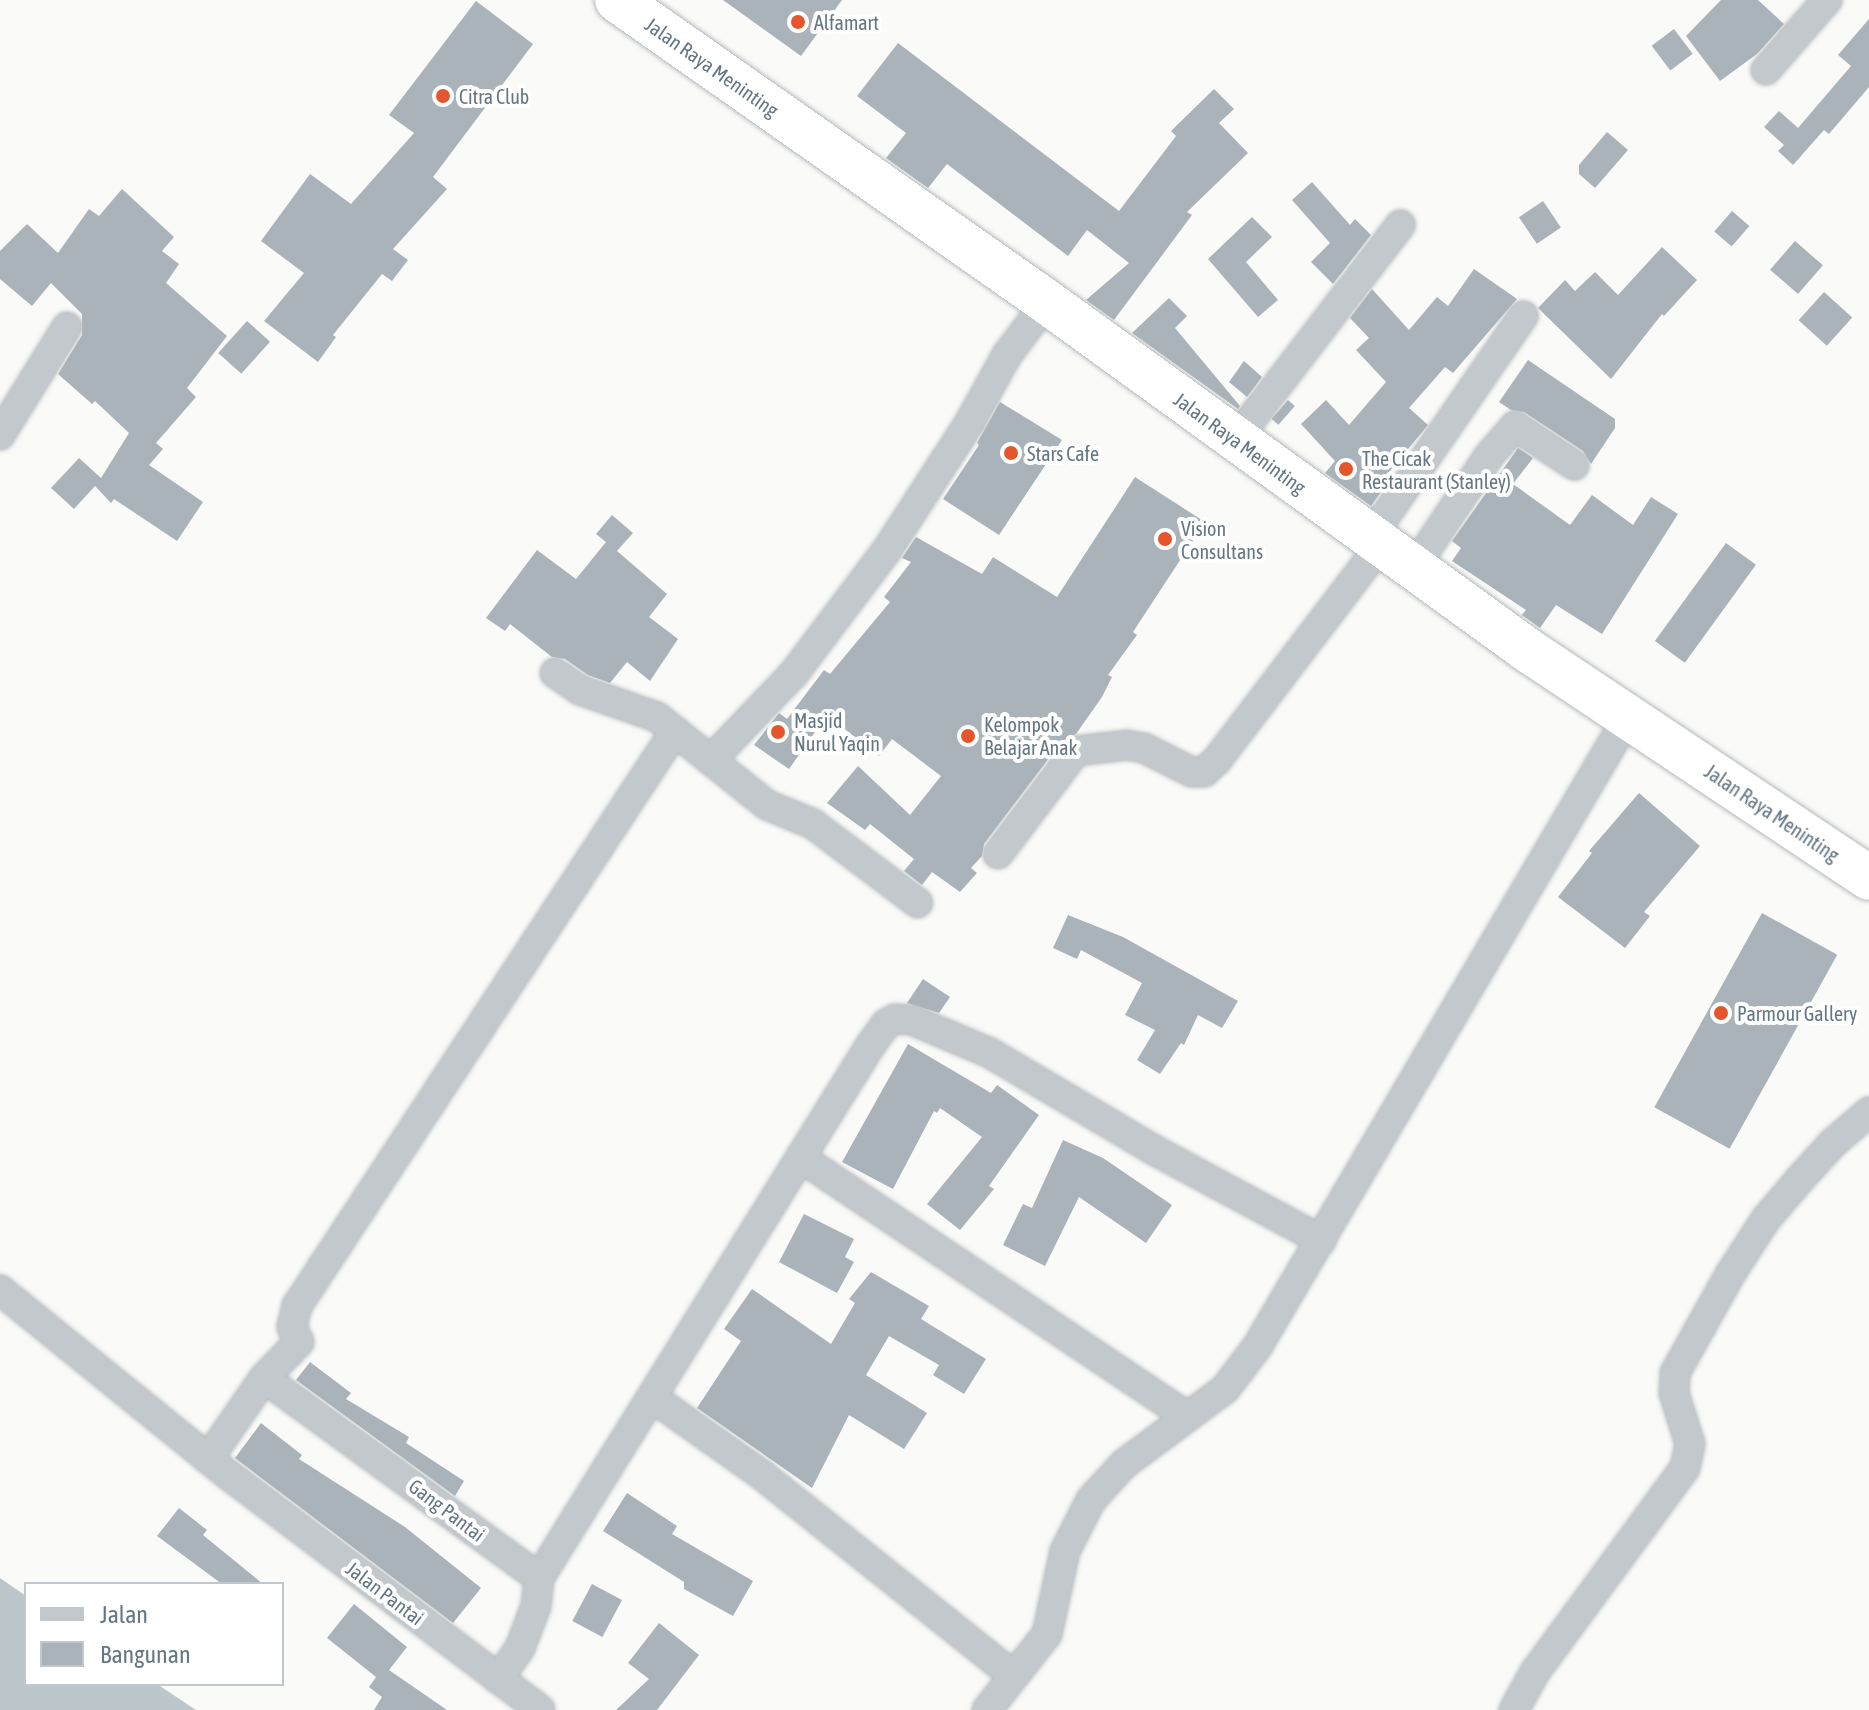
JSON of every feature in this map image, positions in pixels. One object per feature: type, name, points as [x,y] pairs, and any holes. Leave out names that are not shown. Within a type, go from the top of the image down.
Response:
[{"type":"highway","name":"Jalan Raya Meninting","points":[[617,0],[1047,302],[1388,551],[1628,717],[1864,863]]},
{"type":"street","points":[[1766,70],[1827,0]]},
{"type":"street","points":[[1236,439],[1400,225]]},
{"type":"street","points":[[711,760],[795,672],[869,575],[930,487],[1007,355],[1047,302]]},
{"type":"street","points":[[1388,551],[1523,316]]},
{"type":"street","points":[[0,435],[67,327]]},
{"type":"street","points":[[998,854],[1076,751],[1127,745],[1144,748],[1192,772],[1204,772],[1388,551],[1489,456],[1515,426],[1574,465]]},
{"type":"street","points":[[555,673],[580,690],[643,710],[675,731],[767,805],[813,824],[918,903]]},
{"type":"street","points":[[987,1710],[1047,1634],[1065,1551],[1091,1500],[1124,1464],[1225,1389],[1257,1347],[1628,717]]},
{"type":"street","points":[[219,1467],[264,1378],[299,1342],[292,1327],[297,1306],[675,731]]},
{"type":"street","points":[[498,1679],[520,1648],[536,1606],[539,1578],[886,1024],[895,1019],[912,1020],[990,1053],[1154,1150],[1321,1240]]},
{"type":"street","points":[[1514,1710],[1535,1672],[1685,1468],[1690,1444],[1674,1393],[1675,1373],[1731,1273],[1766,1219],[1833,1143],[1869,1112]]},
{"type":"street","points":[[801,1158],[1186,1416]]},
{"type":"street","name":"Jalan Pantai","points":[[0,1290],[219,1467],[540,1710]]},
{"type":"street","name":"Gang Pantai","points":[[264,1378],[539,1578]]},
{"type":"street","points":[[653,1398],[762,1475],[1014,1676]]},
{"type":"shaded area","points":[[0,1578],[24,1595],[24,1686],[160,1686],[196,1710],[0,1710]]},
{"type":"building","points":[[723,0],[842,0],[801,56]]},
{"type":"building","points":[[1721,0],[1758,0],[1784,24],[1757,54],[1720,81],[1686,36]]},
{"type":"building","points":[[476,1],[533,44],[433,177],[447,189],[393,249],[408,260],[392,281],[382,274],[333,335],[336,337],[318,362],[264,321],[304,273],[261,241],[310,174],[351,204],[414,133],[389,115]]},
{"type":"building","points":[[1869,19],[1869,87],[1829,134],[1824,130],[1793,165],[1778,151],[1784,145],[1764,127],[1779,111],[1798,128],[1851,66],[1838,55]]},
{"type":"building","points":[[1674,29],[1693,54],[1670,71],[1652,46]]},
{"type":"building","points":[[898,43],[1119,211],[1176,136],[1171,131],[1214,89],[1234,109],[1219,123],[1248,153],[1187,212],[1192,215],[1114,320],[1086,300],[1129,263],[1087,230],[1068,256],[947,164],[928,188],[886,158],[906,133],[857,96]]},
{"type":"building","points":[[1607,132],[1628,150],[1595,188],[1579,174],[1579,165]]},
{"type":"building","points":[[1312,182],[1350,225],[1355,219],[1371,235],[1333,284],[1311,262],[1330,243],[1292,200]]},
{"type":"building","points":[[122,189],[174,237],[162,251],[179,264],[166,283],[227,336],[187,388],[196,397],[156,443],[163,449],[149,465],[203,502],[177,541],[114,499],[111,503],[95,486],[74,509],[51,488],[79,458],[101,478],[129,433],[95,401],[92,404],[58,374],[82,335],[82,314],[51,283],[32,306],[0,279],[0,251],[27,224],[58,253],[89,209],[99,216]]},
{"type":"building","points":[[1543,201],[1561,228],[1537,244],[1519,217]]},
{"type":"building","points":[[1732,211],[1749,226],[1732,246],[1714,231]]},
{"type":"building","points":[[1252,217],[1272,237],[1246,262],[1278,300],[1258,317],[1208,259]]},
{"type":"building","points":[[1795,241],[1823,265],[1798,294],[1770,270]]},
{"type":"building","points":[[1662,247],[1697,280],[1664,316],[1662,314],[1611,379],[1538,308],[1565,280],[1575,291],[1595,272],[1618,295]]},
{"type":"building","points":[[1474,269],[1517,299],[1453,373],[1445,367],[1409,408],[1428,425],[1389,472],[1393,475],[1371,506],[1325,473],[1335,461],[1301,424],[1326,400],[1349,425],[1386,382],[1356,350],[1369,338],[1350,318],[1372,289],[1409,330],[1437,297],[1448,306]]},
{"type":"building","points":[[1824,292],[1852,317],[1827,346],[1799,320]]},
{"type":"building","points":[[1169,298],[1187,316],[1175,328],[1240,406],[1238,409],[1132,333]]},
{"type":"building","points":[[247,321],[270,342],[241,374],[218,353]]},
{"type":"building","points":[[1528,360],[1615,419],[1615,428],[1591,464],[1583,451],[1524,412],[1511,410],[1499,402]]},
{"type":"building","points":[[1244,361],[1262,377],[1247,397],[1229,382]]},
{"type":"building","points":[[1288,400],[1295,406],[1278,425],[1272,419]]},
{"type":"building","points":[[1000,402],[1062,440],[999,535],[943,499],[979,445],[977,443]]},
{"type":"building","points":[[1518,448],[1533,458],[1513,484],[1570,525],[1592,495],[1633,525],[1651,497],[1678,514],[1602,634],[1556,605],[1540,628],[1522,615],[1526,610],[1452,561],[1461,548],[1452,541]]},
{"type":"building","points":[[1135,477],[1205,522],[1133,632],[1137,635],[1108,675],[1112,677],[1102,697],[1076,734],[1062,741],[984,844],[982,856],[971,868],[977,873],[960,892],[932,872],[922,885],[904,871],[914,859],[870,824],[865,830],[827,803],[858,766],[910,815],[941,776],[892,739],[879,756],[827,715],[789,769],[754,745],[779,713],[787,719],[824,670],[830,674],[890,602],[884,597],[911,562],[902,558],[916,537],[982,574],[993,557],[1057,597]]},
{"type":"building","points":[[612,515],[633,533],[617,551],[667,594],[649,617],[678,639],[650,681],[627,662],[610,683],[588,675],[565,659],[552,657],[510,624],[505,631],[486,618],[537,550],[576,579],[606,542],[596,534]]},
{"type":"building","points":[[1726,543],[1756,565],[1685,663],[1655,641]]},
{"type":"building","points":[[1639,793],[1700,846],[1644,912],[1650,916],[1625,948],[1558,897],[1592,853],[1589,851]]},
{"type":"building","points":[[1762,913],[1837,955],[1730,1149],[1654,1107]]},
{"type":"building","points":[[1068,915],[1123,937],[1238,1001],[1222,1028],[1198,1015],[1184,1045],[1181,1043],[1160,1074],[1137,1060],[1155,1030],[1125,1015],[1142,983],[1081,950],[1077,959],[1053,948]]},
{"type":"building","points":[[923,979],[950,997],[939,1013],[907,1003]]},
{"type":"building","points":[[908,1044],[991,1093],[997,1085],[1039,1115],[989,1186],[994,1189],[960,1230],[927,1204],[982,1137],[940,1108],[937,1113],[934,1111],[893,1189],[842,1162]]},
{"type":"building","points":[[1063,1140],[1103,1158],[1172,1205],[1146,1243],[1079,1197],[1045,1266],[1003,1245],[1023,1204],[1032,1208]]},
{"type":"building","points":[[804,1214],[854,1239],[845,1257],[854,1262],[837,1293],[779,1262]]},
{"type":"building","points":[[871,1272],[929,1306],[921,1319],[986,1359],[964,1394],[933,1375],[939,1365],[889,1336],[866,1375],[927,1413],[904,1449],[849,1415],[812,1488],[697,1408],[741,1341],[724,1329],[752,1289],[831,1344],[855,1303],[849,1299]]},
{"type":"building","points":[[310,1362],[351,1393],[346,1399],[409,1437],[406,1443],[464,1481],[455,1496],[296,1380]]},
{"type":"building","points":[[261,1423],[302,1455],[299,1459],[405,1527],[481,1588],[453,1623],[235,1458]]},
{"type":"building","points":[[627,1493],[677,1526],[672,1534],[753,1581],[733,1616],[684,1589],[684,1582],[603,1531]]},
{"type":"building","points":[[179,1508],[207,1530],[203,1535],[261,1582],[219,1582],[157,1536]]},
{"type":"building","points":[[592,1584],[622,1600],[602,1637],[572,1621]]},
{"type":"building","points":[[354,1604],[407,1647],[389,1670],[447,1710],[374,1710],[382,1697],[369,1687],[376,1677],[327,1638]]},
{"type":"building","points":[[659,1623],[699,1655],[657,1710],[616,1710],[649,1679],[628,1663]]},
{"type":"place","name":"Alfamart","points":[[798,22]]},
{"type":"place","name":"Citra Club","points":[[443,96]]},
{"type":"place","name":"Stars Cafe","points":[[1011,453]]},
{"type":"place","name":"The Cicak Restaurant (Stanley)","points":[[1346,469]]},
{"type":"place","name":"Vision Consultans","points":[[1165,539]]},
{"type":"place","name":"Masjid Nurul Yaqin","points":[[778,732]]},
{"type":"place","name":"Kelompok Belajar Anak","points":[[968,736]]},
{"type":"place","name":"Parmour Gallery","points":[[1721,1013]]}]
